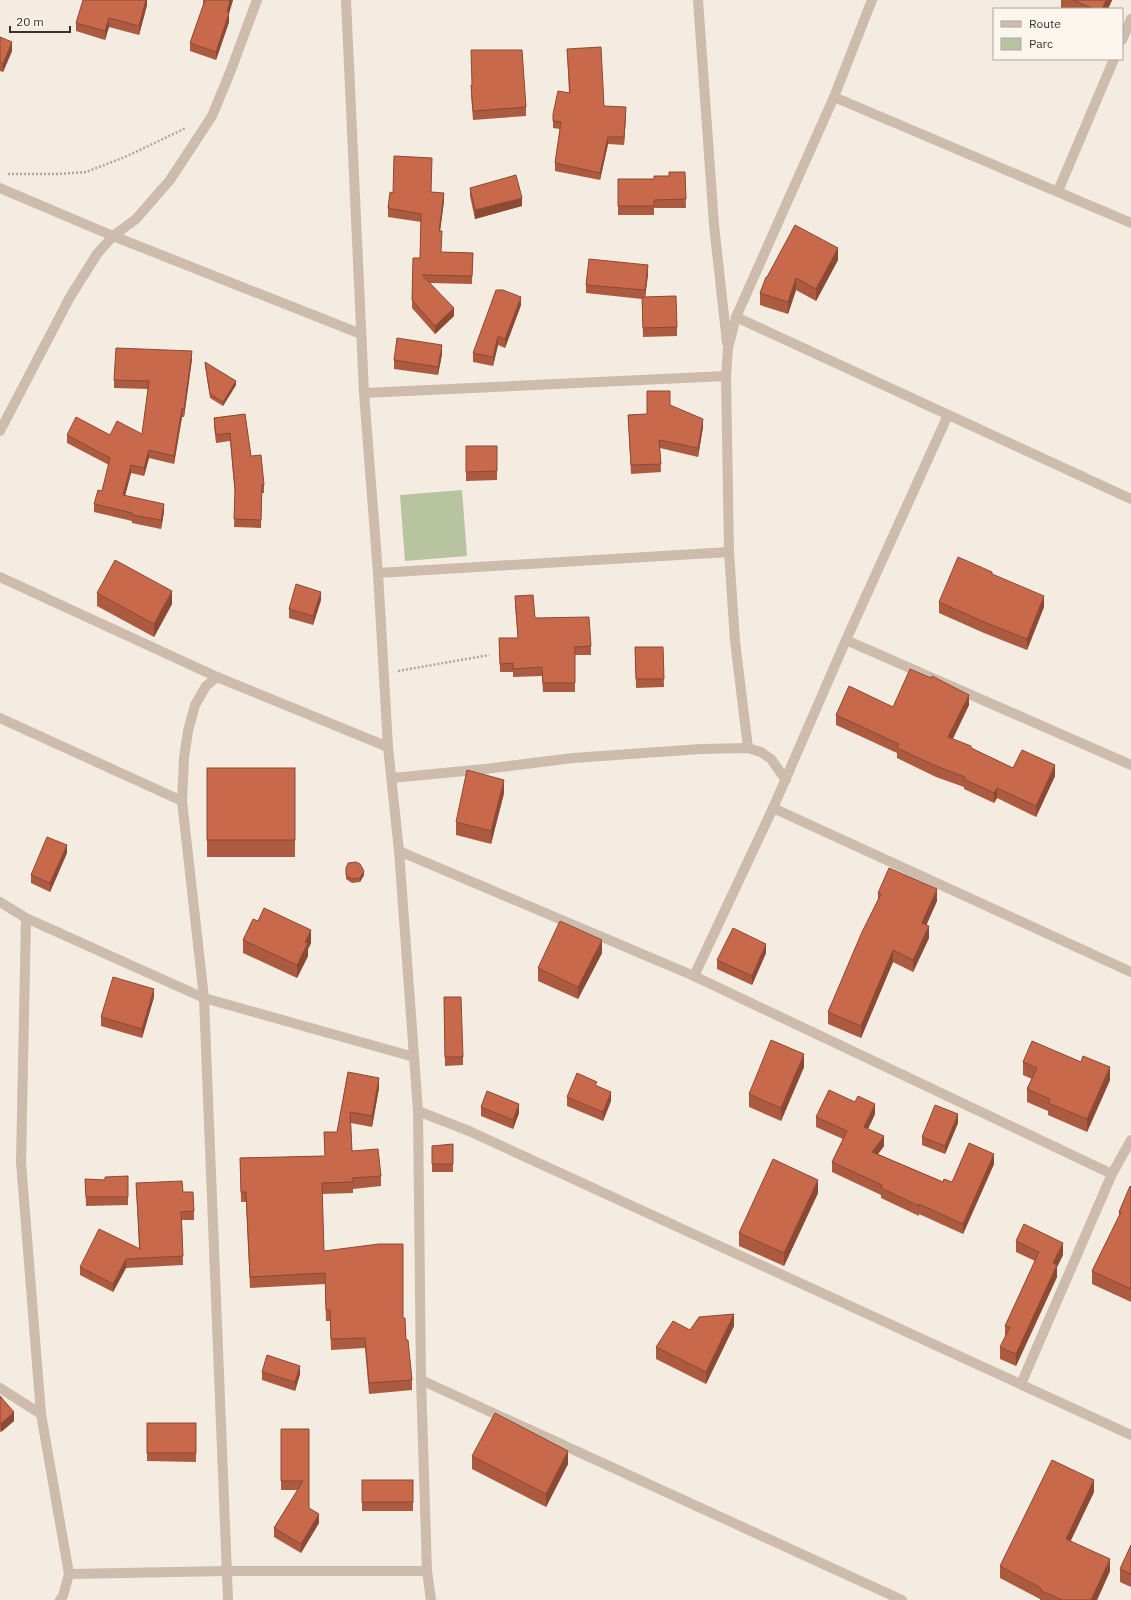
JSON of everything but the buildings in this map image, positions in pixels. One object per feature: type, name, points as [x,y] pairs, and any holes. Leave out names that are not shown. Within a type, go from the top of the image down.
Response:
[{"type":"street","points":[[0,431],[70,298],[97,254],[113,236],[136,218],[170,180],[212,116],[257,0]]},
{"type":"street","points":[[346,0],[364,393],[378,573],[388,747],[399,851],[418,1111],[421,1380],[427,1571],[432,1600]]},
{"type":"street","points":[[698,0],[714,225],[728,348]]},
{"type":"street","points":[[748,748],[735,641],[729,552],[726,376],[728,348],[736,317],[834,97],[872,0]]},
{"type":"street","points":[[1123,38],[1131,19]]},
{"type":"street","points":[[1058,191],[1114,60]]},
{"type":"street","points":[[834,97],[1131,223]]},
{"type":"street","points":[[0,188],[113,236],[361,334]]},
{"type":"street","points":[[736,317],[1131,499]]},
{"type":"street","points":[[364,393],[726,376]]},
{"type":"street","points":[[694,976],[786,780],[846,640],[948,415]]},
{"type":"street","points":[[378,573],[729,552]]},
{"type":"street","points":[[0,577],[217,677],[388,747]]},
{"type":"street","points":[[846,640],[1131,765]]},
{"type":"street","points":[[217,677],[206,686],[195,705],[188,731],[184,758],[182,801],[204,998],[228,1600]]},
{"type":"street","points":[[0,718],[182,801]]},
{"type":"street","points":[[392,778],[485,769],[573,758],[701,749],[748,748],[761,752],[771,759],[786,780]]},
{"type":"street","points":[[773,808],[1131,972]]},
{"type":"street","points":[[399,851],[694,976],[1112,1174]]},
{"type":"street","points":[[0,902],[26,918],[204,998],[414,1057]]},
{"type":"street","points":[[26,918],[21,1162],[41,1414],[69,1574],[63,1596],[60,1600]]},
{"type":"street","points":[[418,1111],[469,1131],[1131,1435]]},
{"type":"street","points":[[1020,1384],[1112,1174],[1131,1140]]},
{"type":"street","points":[[421,1380],[902,1600]]},
{"type":"street","points":[[0,1388],[41,1414]]},
{"type":"street","points":[[69,1574],[226,1571],[427,1571]]},
{"type":"path","points":[[5,174],[57,174],[86,172],[125,157],[212,116]]},
{"type":"path","points":[[384,673],[489,655]]},
{"type":"green space","points":[[462,490],[467,556],[405,561],[400,495]]}]
